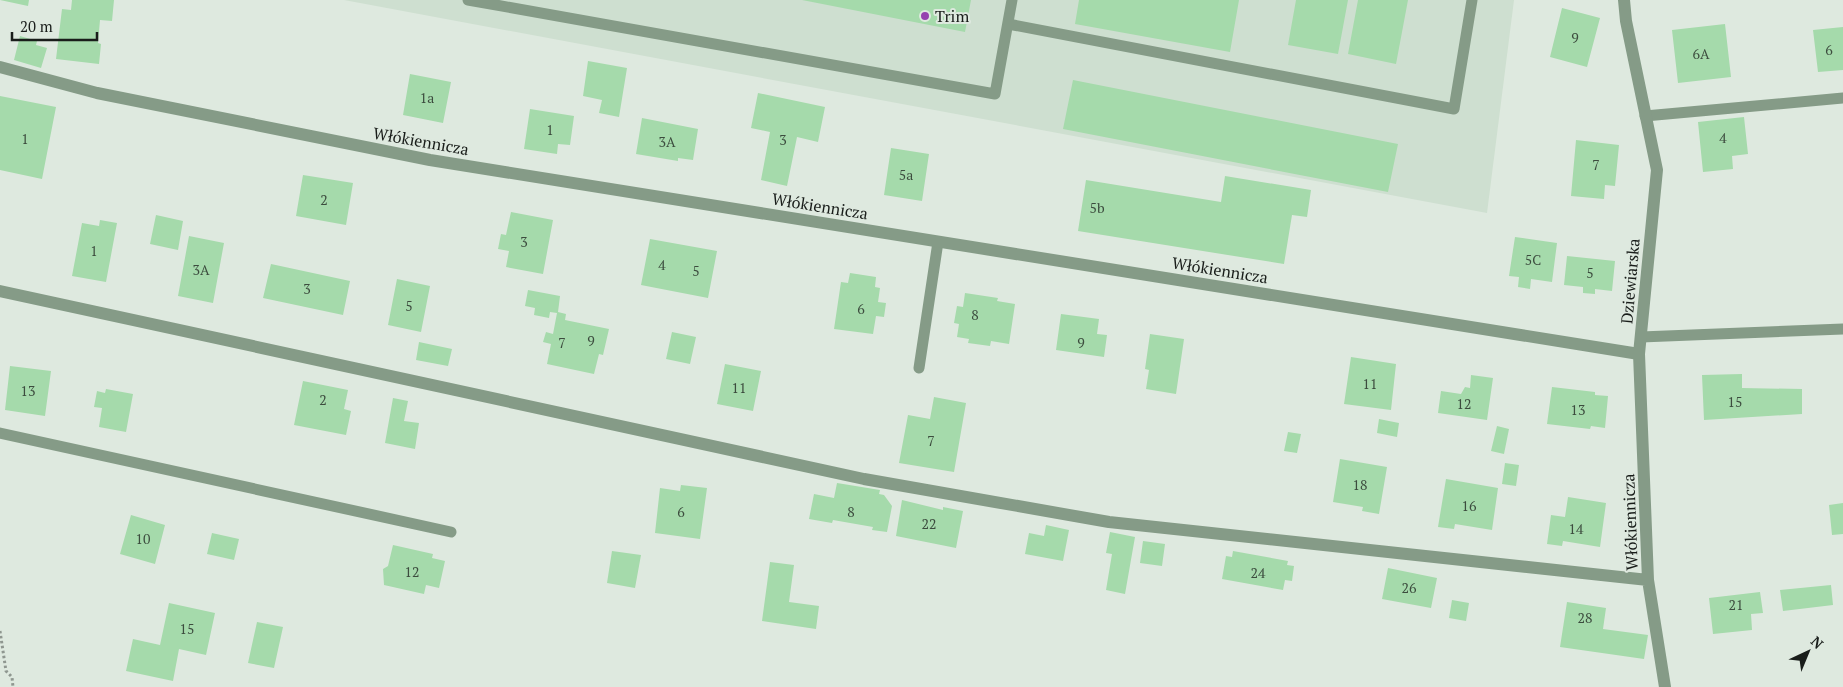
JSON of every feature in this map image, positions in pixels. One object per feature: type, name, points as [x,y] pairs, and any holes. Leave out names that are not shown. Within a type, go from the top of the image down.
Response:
[{"type":"street","name":"Dziewiarska","points":[[1624,0],[1626,21],[1657,170],[1641,337]]},
{"type":"street","name":"Włókiennicza","points":[[0,67],[96,93],[430,160],[1639,354]]},
{"type":"street","points":[[0,291],[864,479],[1109,522],[1648,580]]},
{"type":"street","name":"Włókiennicza","points":[[1641,337],[1639,354],[1648,580],[1665,687]]},
{"type":"lane","points":[[468,0],[995,94],[1012,0]]},
{"type":"lane","points":[[1008,24],[1454,109],[1472,0]]},
{"type":"lane","points":[[1645,116],[1843,98]]},
{"type":"lane","points":[[919,368],[938,242]]},
{"type":"lane","name":"Dziewiarska","points":[[1641,337],[1843,329]]},
{"type":"lane","points":[[0,433],[451,532]]},
{"type":"path","points":[[0,631],[6,671],[12,677],[13,687]]},
{"type":"shaded area","points":[[344,0],[1514,0],[1487,213]]},
{"type":"building","points":[[0,0],[29,0],[28,6]]},
{"type":"building","points":[[72,0],[114,0],[112,21],[100,20],[98,43],[101,44],[99,64],[56,59],[62,9],[71,10]]},
{"type":"building","name":"Trim","points":[[802,0],[971,0],[965,32]]},
{"type":"building","points":[[1079,0],[1239,0],[1230,52],[1075,24]]},
{"type":"building","points":[[1296,0],[1348,0],[1338,54],[1288,45]]},
{"type":"building","points":[[1358,0],[1408,0],[1396,64],[1348,54]]},
{"type":"building","points":[[1562,8],[1600,18],[1587,67],[1550,57]]},
{"type":"building","points":[[1725,24],[1731,77],[1678,83],[1672,30]]},
{"type":"building","points":[[1843,27],[1843,70],[1818,72],[1813,30]]},
{"type":"building","points":[[20,36],[37,41],[36,45],[47,48],[41,68],[14,60]]},
{"type":"building","points":[[588,61],[627,68],[619,117],[599,113],[602,100],[583,96]]},
{"type":"building","points":[[410,74],[451,82],[443,123],[403,115]]},
{"type":"building","points":[[1073,80],[1398,144],[1388,192],[1063,129]]},
{"type":"building","points":[[758,93],[825,107],[818,142],[797,137],[787,186],[761,180],[770,132],[751,128]]},
{"type":"building","points":[[0,96],[56,107],[42,179],[0,170]]},
{"type":"building","points":[[530,109],[574,116],[570,145],[558,144],[557,154],[524,149]]},
{"type":"building","points":[[1744,117],[1748,154],[1732,156],[1733,169],[1703,172],[1698,122]]},
{"type":"building","points":[[642,118],[698,129],[693,160],[678,158],[678,161],[636,154]]},
{"type":"building","points":[[1576,140],[1619,145],[1615,186],[1605,185],[1604,199],[1571,196]]},
{"type":"building","points":[[891,148],[929,154],[922,201],[884,195]]},
{"type":"building","points":[[303,175],[353,183],[346,225],[296,216]]},
{"type":"building","points":[[1225,176],[1311,190],[1307,217],[1292,215],[1284,264],[1078,231],[1086,180],[1221,202]]},
{"type":"building","points":[[511,212],[553,220],[543,274],[506,267],[509,251],[498,249],[501,234],[506,235]]},
{"type":"building","points":[[156,215],[183,221],[178,250],[150,244]]},
{"type":"building","points":[[100,220],[117,223],[106,282],[72,276],[82,223],[99,226]]},
{"type":"building","points":[[189,236],[224,243],[213,303],[178,296]]},
{"type":"building","points":[[1515,237],[1557,243],[1552,282],[1531,279],[1530,289],[1518,287],[1519,277],[1509,276]]},
{"type":"building","points":[[650,239],[717,251],[708,298],[641,285]]},
{"type":"building","points":[[1567,256],[1615,261],[1612,291],[1595,289],[1595,294],[1583,293],[1583,287],[1564,285]]},
{"type":"building","points":[[271,264],[350,281],[343,315],[263,298]]},
{"type":"building","points":[[850,273],[876,277],[875,287],[880,288],[878,302],[886,303],[884,317],[876,316],[873,334],[834,329],[841,282],[848,283]]},
{"type":"building","points":[[397,279],[430,286],[421,332],[388,325]]},
{"type":"building","points":[[528,290],[560,296],[558,312],[566,314],[565,320],[609,329],[603,355],[599,354],[594,374],[547,364],[551,344],[543,342],[546,332],[553,334],[557,313],[550,312],[549,318],[534,315],[535,308],[525,306]]},
{"type":"building","points":[[965,293],[998,298],[997,301],[1015,304],[1009,344],[991,341],[990,346],[968,343],[969,339],[957,337],[959,324],[954,323],[957,306],[963,307]]},
{"type":"building","points":[[1061,314],[1099,319],[1097,334],[1107,335],[1104,357],[1056,350]]},
{"type":"building","points":[[672,332],[696,337],[690,364],[666,359]]},
{"type":"building","points":[[1150,334],[1184,339],[1176,394],[1146,389],[1149,370],[1145,369]]},
{"type":"building","points":[[419,342],[452,349],[448,366],[416,360]]},
{"type":"building","points":[[1351,357],[1396,364],[1391,410],[1344,404]]},
{"type":"building","points":[[725,364],[761,371],[753,411],[717,404]]},
{"type":"building","points":[[10,366],[51,371],[45,416],[5,410]]},
{"type":"building","points":[[1742,374],[1742,388],[1802,389],[1802,414],[1704,420],[1702,375]]},
{"type":"building","points":[[1471,375],[1493,378],[1487,420],[1438,413],[1441,391],[1461,394],[1465,387],[1470,388]]},
{"type":"building","points":[[303,381],[348,390],[344,409],[351,411],[346,435],[294,425]]},
{"type":"building","points":[[1552,387],[1595,392],[1595,395],[1608,396],[1605,428],[1591,426],[1590,429],[1547,424]]},
{"type":"building","points":[[106,389],[133,394],[126,432],[99,427],[102,408],[94,407],[97,391],[105,393]]},
{"type":"building","points":[[934,397],[966,403],[954,472],[899,463],[908,415],[930,419]]},
{"type":"building","points":[[393,398],[408,401],[404,421],[419,423],[415,449],[385,443]]},
{"type":"building","points":[[1379,419],[1399,423],[1397,437],[1377,433]]},
{"type":"building","points":[[1497,426],[1509,429],[1504,454],[1491,451]]},
{"type":"building","points":[[1288,432],[1301,434],[1297,453],[1284,451]]},
{"type":"building","points":[[1340,459],[1387,467],[1379,514],[1362,511],[1363,507],[1333,502]]},
{"type":"building","points":[[1505,463],[1519,465],[1516,486],[1502,484]]},
{"type":"building","points":[[1446,479],[1498,488],[1492,530],[1455,524],[1454,529],[1438,527]]},
{"type":"building","points":[[837,483],[880,490],[879,494],[884,495],[892,506],[887,532],[872,530],[873,527],[833,520],[832,523],[809,519],[814,494],[834,498]]},
{"type":"building","points":[[681,485],[707,488],[700,539],[655,533],[660,488],[680,491]]},
{"type":"building","points":[[1568,497],[1606,503],[1600,547],[1563,541],[1562,546],[1547,544],[1551,515],[1565,517]]},
{"type":"building","points":[[902,500],[943,510],[943,507],[963,511],[956,548],[896,536]]},
{"type":"building","points":[[1843,503],[1843,534],[1832,535],[1829,505]]},
{"type":"building","points":[[131,515],[165,525],[155,564],[120,554]]},
{"type":"building","points":[[1046,525],[1069,530],[1063,561],[1025,554],[1029,533],[1044,536]]},
{"type":"building","points":[[1110,532],[1135,537],[1125,594],[1106,590],[1112,554],[1106,553]]},
{"type":"building","points":[[212,533],[239,539],[234,560],[207,554]]},
{"type":"building","points":[[1143,541],[1165,544],[1162,566],[1140,563]]},
{"type":"building","points":[[393,545],[433,554],[432,558],[445,561],[439,588],[426,585],[424,594],[384,585],[383,569],[388,566]]},
{"type":"building","points":[[612,551],[641,555],[635,588],[607,583]]},
{"type":"building","points":[[1233,551],[1288,561],[1287,565],[1294,566],[1292,581],[1285,580],[1283,590],[1222,579],[1226,556],[1232,557]]},
{"type":"building","points":[[770,562],[794,565],[789,602],[819,606],[816,629],[762,621]]},
{"type":"building","points":[[1388,568],[1437,578],[1431,608],[1382,599]]},
{"type":"building","points":[[1831,585],[1833,605],[1783,611],[1780,590]]},
{"type":"building","points":[[1760,592],[1763,613],[1751,614],[1752,630],[1713,634],[1709,598]]},
{"type":"building","points":[[1452,600],[1469,603],[1466,621],[1449,618]]},
{"type":"building","points":[[1567,602],[1606,608],[1603,629],[1648,635],[1644,659],[1560,647]]},
{"type":"building","points":[[169,603],[215,613],[206,655],[179,649],[173,681],[126,671],[133,639],[160,645]]},
{"type":"building","points":[[257,622],[283,627],[274,668],[248,663]]},
{"type":"place","name":"Trim","points":[[925,16]]}]
